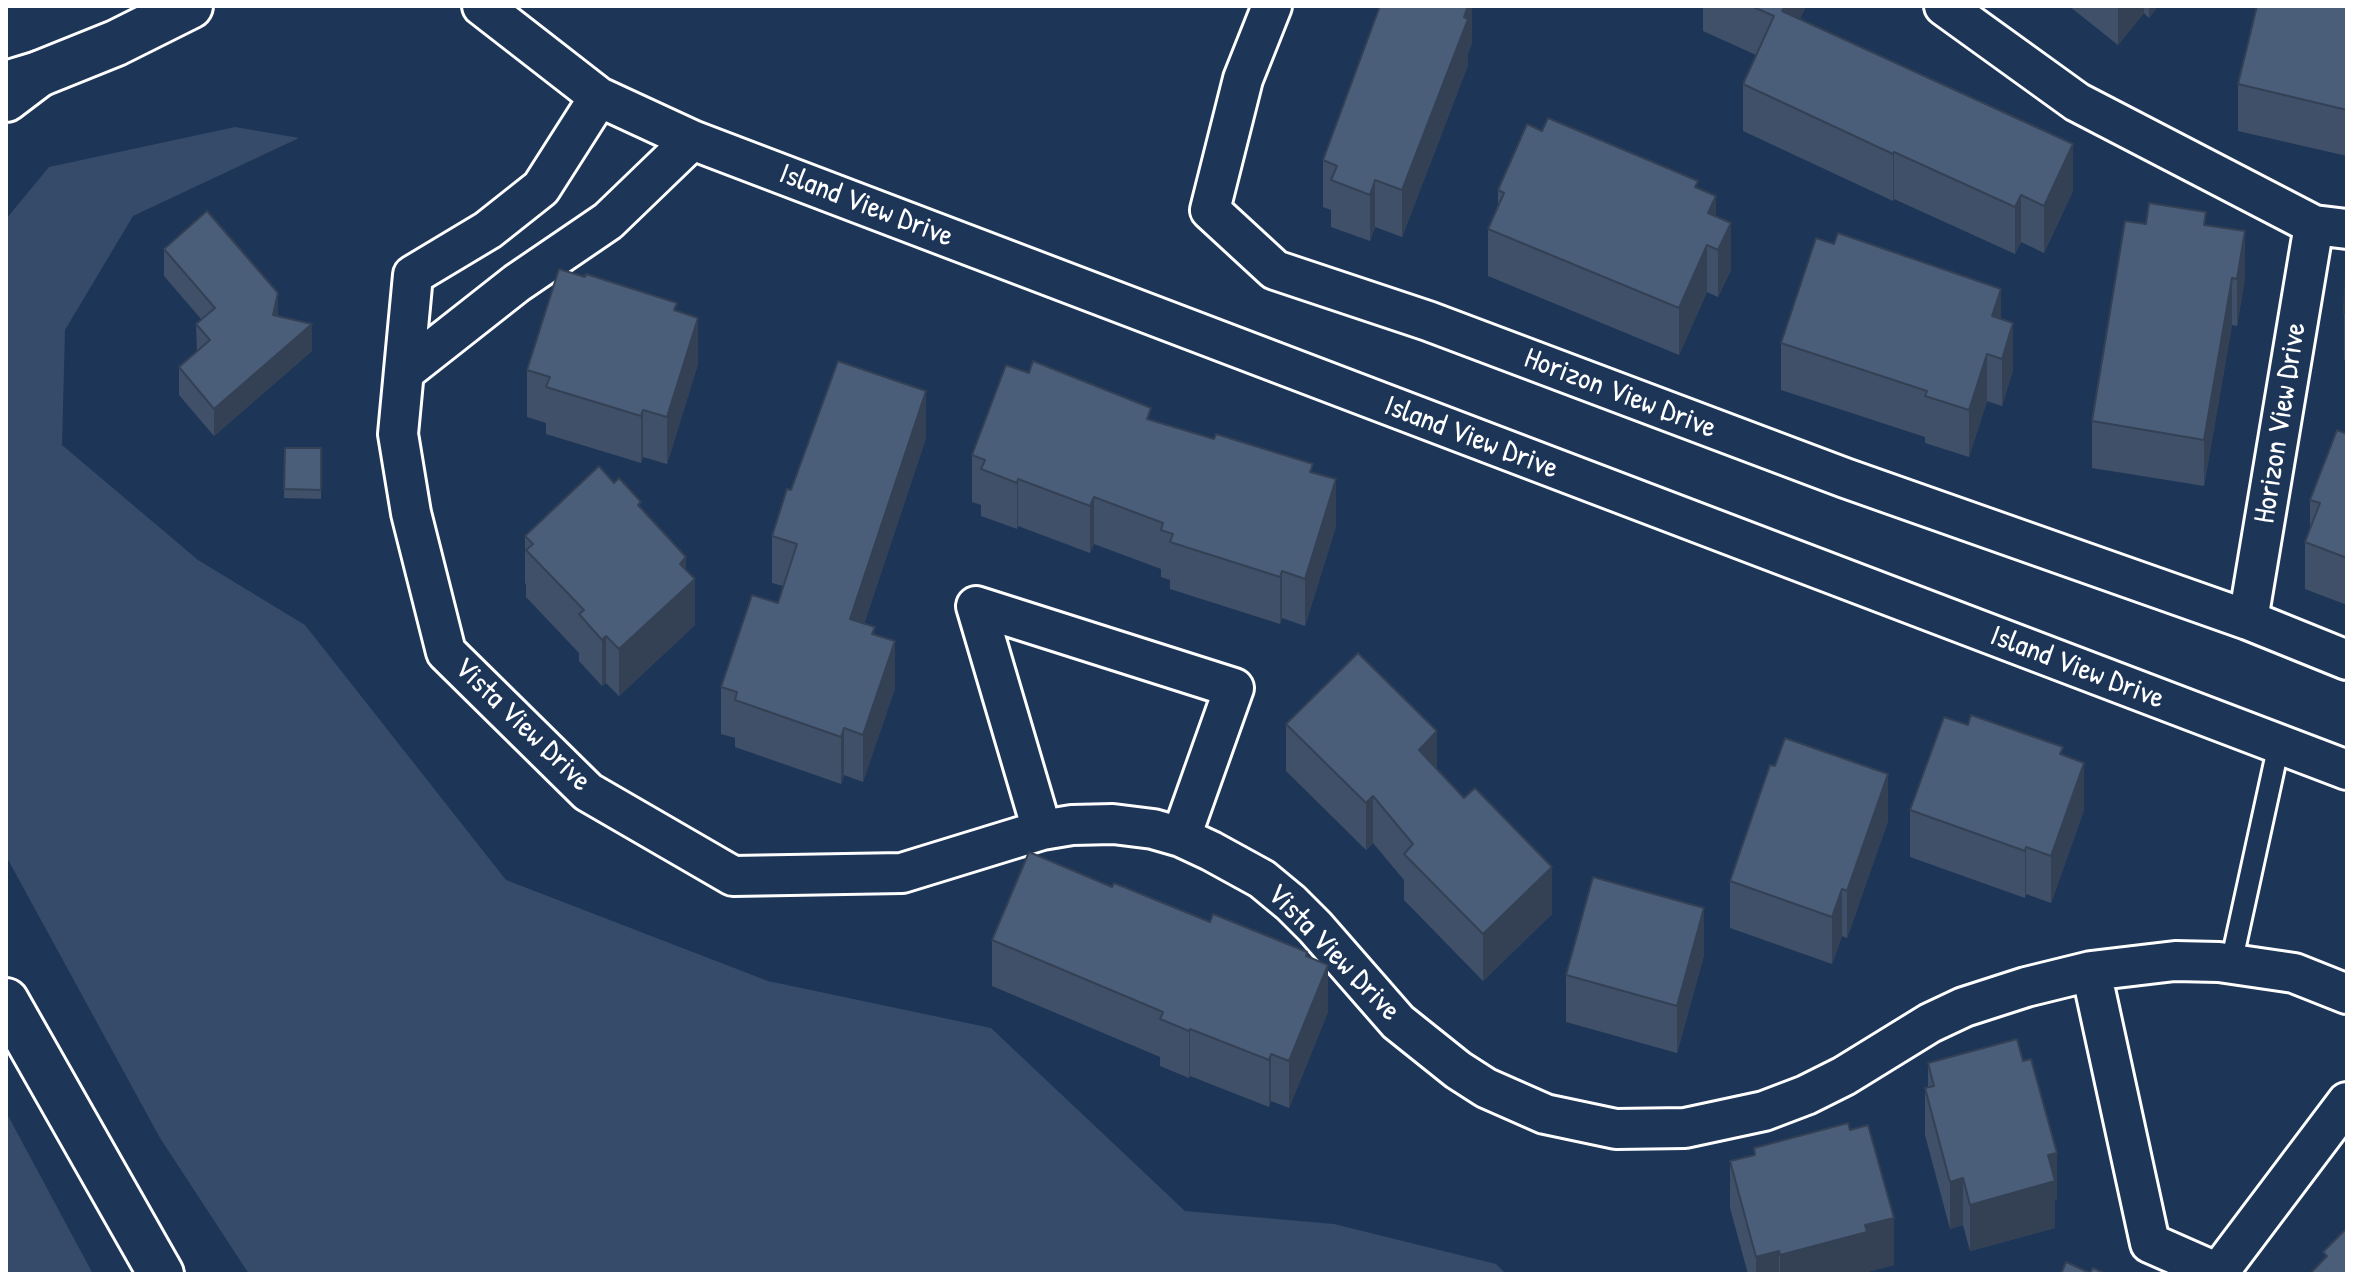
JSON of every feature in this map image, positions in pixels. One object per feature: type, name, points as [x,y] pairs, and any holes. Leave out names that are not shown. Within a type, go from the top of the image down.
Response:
[{"type":"main road","points":[[17,85],[116,43],[190,6]]},
{"type":"main road","points":[[6,1001],[161,1274]]},
{"type":"street","points":[[482,6],[599,97]]},
{"type":"street","name":"Horizon View Drive","points":[[1272,6],[1243,79],[1210,210],[1275,270],[1428,321],[1845,478],[2248,620],[2347,660]]},
{"type":"street","name":"Horizon View Drive","points":[[1944,6],[2077,102],[2330,227],[2248,620]]},
{"type":"street","name":"Island View Drive","points":[[599,97],[692,140],[2347,770]]},
{"type":"street","name":"Vista View Drive","points":[[599,97],[541,188],[488,230],[413,275],[398,434],[411,513],[446,652],[588,792],[733,876],[902,873],[1042,830],[1072,825],[1113,824],[1153,829],[1181,837],[1262,879],[1291,903],[1398,1022],[1458,1070],[1486,1088],[1545,1114],[1616,1129],[1685,1128],[1764,1111],[1844,1076],[1930,1023],[1964,1007],[2091,971],[2175,961],[2231,964],[2294,973],[2347,994]]},
{"type":"street","points":[[404,372],[517,283],[608,221],[692,140]]},
{"type":"street","points":[[1042,830],[976,606],[1234,688],[1181,837]]},
{"type":"street","points":[[2091,971],[2150,1243],[2218,1273],[2347,1102]]},
{"type":"lane","points":[[2231,964],[2279,744]]},
{"type":"shaded area","points":[[235,127],[299,138],[133,216],[65,330],[62,445],[198,560],[305,625],[506,880],[768,981],[991,1028],[1185,1211],[1334,1224],[1496,1264],[1506,1274],[249,1274],[160,1138],[6,856],[6,219],[49,167]]},
{"type":"shaded area","points":[[6,1112],[93,1274],[6,1274]]},
{"type":"building","points":[[1380,6],[1468,6],[1464,17],[1468,19],[1402,190],[1375,180],[1370,195],[1331,180],[1337,166],[1323,160]]},
{"type":"building","points":[[1751,6],[1785,6],[1782,11],[2073,144],[2044,206],[2021,195],[2015,207],[1743,84],[1774,16]]},
{"type":"building","points":[[2257,6],[2347,6],[2347,110],[2238,84]]},
{"type":"building","points":[[1548,118],[1698,181],[1695,187],[1716,196],[1708,213],[1731,223],[1718,250],[1707,245],[1679,308],[1488,229],[1504,193],[1498,190],[1527,124],[1542,131]]},
{"type":"building","points":[[2149,203],[2206,212],[2204,225],[2245,231],[2237,279],[2232,278],[2204,440],[2092,421],[2125,221],[2146,224]]},
{"type":"building","points":[[207,211],[278,293],[273,315],[312,324],[214,409],[179,367],[210,340],[196,324],[215,308],[164,249]]},
{"type":"building","points":[[1838,233],[2001,289],[1992,316],[2013,323],[2002,359],[1987,354],[1969,410],[1925,396],[1927,391],[1781,343],[1816,238],[1834,244]]},
{"type":"building","points":[[2347,247],[2347,313],[2344,313]]},
{"type":"building","points":[[559,269],[585,277],[586,274],[677,303],[674,310],[698,318],[667,417],[643,410],[641,416],[546,387],[550,377],[527,370]]},
{"type":"building","points":[[838,361],[926,391],[850,619],[875,627],[872,634],[895,641],[863,735],[844,728],[841,737],[735,700],[737,692],[721,687],[752,595],[778,603],[797,544],[772,536],[787,489],[791,490]]},
{"type":"building","points":[[1033,361],[1151,408],[1147,419],[1214,439],[1216,434],[1313,464],[1310,472],[1336,479],[1305,579],[1282,571],[1280,577],[1170,542],[1173,534],[1161,530],[1163,523],[1094,497],[1090,506],[1018,479],[1017,483],[981,469],[985,460],[972,455],[1006,365],[1029,373]]},
{"type":"building","points":[[2337,430],[2347,434],[2347,558],[2305,542],[2320,503],[2310,500]]},
{"type":"building","points":[[285,448],[321,448],[321,490],[284,489]]},
{"type":"building","points":[[599,466],[614,483],[619,478],[641,502],[638,505],[686,557],[680,564],[695,579],[619,649],[606,636],[602,640],[579,614],[584,610],[526,550],[533,544],[525,536]]},
{"type":"building","points":[[1358,653],[1437,731],[1419,750],[1464,798],[1475,788],[1552,867],[1483,934],[1404,854],[1413,844],[1373,796],[1366,803],[1286,724]]},
{"type":"building","points":[[1971,715],[2063,747],[2060,754],[2084,763],[2051,856],[2026,847],[2025,851],[1910,810],[1944,717],[1968,725]]},
{"type":"building","points":[[1785,738],[1888,774],[1847,891],[1842,889],[1832,917],[1730,881],[1770,765],[1775,766]]},
{"type":"building","points":[[1029,852],[1112,887],[1114,883],[1210,922],[1213,914],[1307,952],[1306,956],[1328,965],[1289,1061],[1271,1054],[1269,1060],[1189,1031],[1160,1019],[1163,1012],[992,940]]},
{"type":"building","points":[[1593,877],[1704,908],[1677,1006],[1566,975]]},
{"type":"building","points":[[2017,1039],[2023,1061],[2031,1059],[2057,1153],[2048,1155],[2055,1181],[1970,1205],[1963,1178],[1950,1182],[1925,1088],[1934,1086],[1928,1063]]},
{"type":"building","points":[[1848,1123],[1850,1130],[1868,1125],[1894,1218],[1865,1225],[1867,1232],[1780,1255],[1779,1251],[1756,1257],[1730,1161],[1755,1155],[1754,1148]]},
{"type":"building","points":[[2347,1228],[2347,1274],[2310,1274],[2327,1256],[2323,1252]]},
{"type":"building","points":[[2066,1262],[2090,1273],[2093,1268],[2106,1274],[2061,1274]]}]
